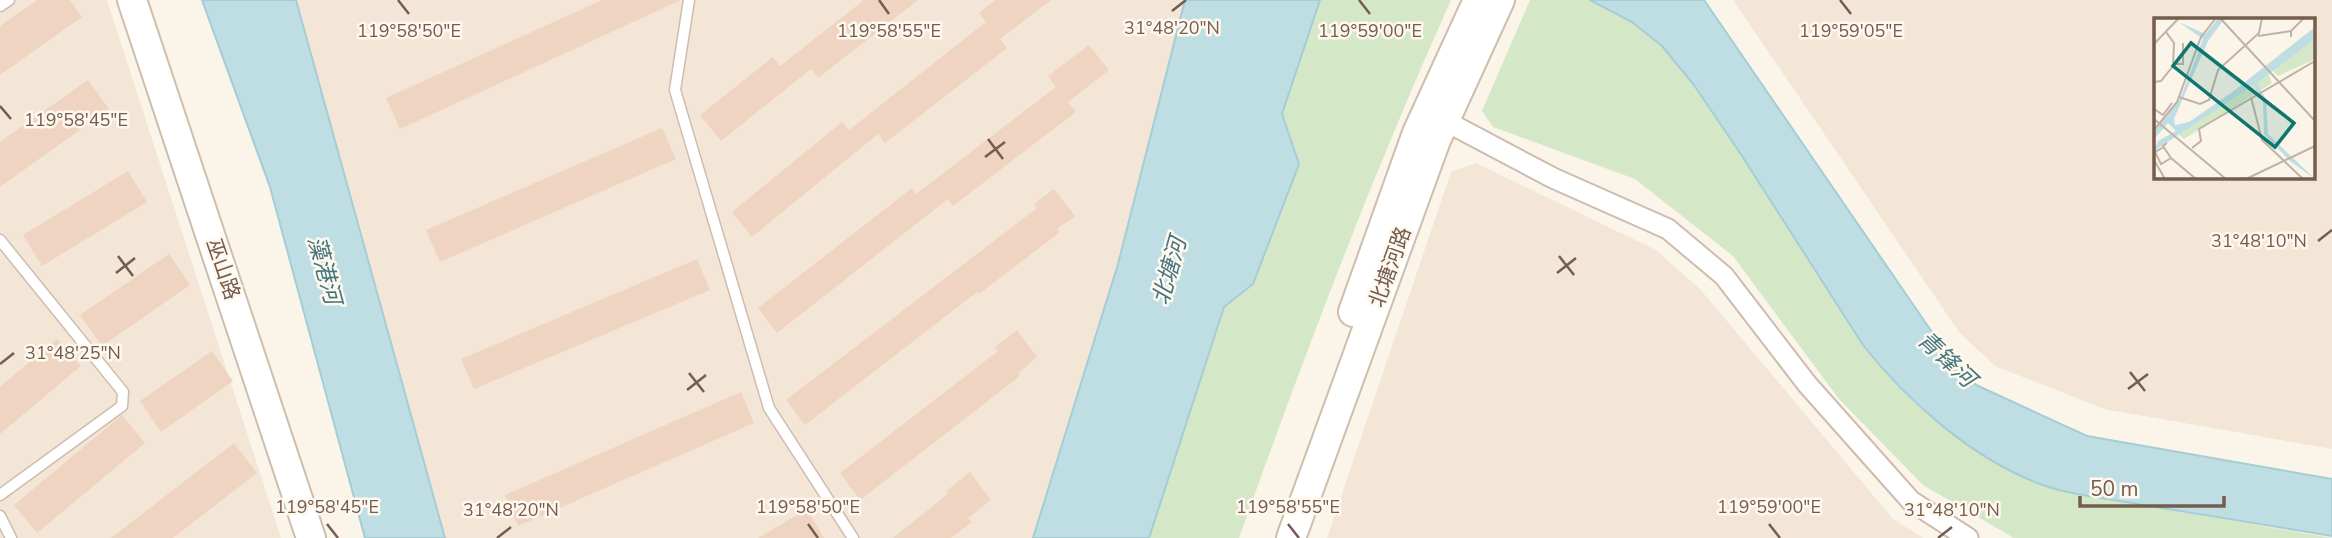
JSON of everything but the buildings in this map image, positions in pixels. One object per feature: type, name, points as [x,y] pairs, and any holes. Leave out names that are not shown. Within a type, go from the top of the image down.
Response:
[{"type":"main road","name":"巫山路","points":[[132,0],[311,538]]},
{"type":"main road","name":"北塘河路","points":[[1291,538],[1431,153],[1436,116],[1492,1]]},
{"type":"main road","name":"北塘河路","points":[[1273,538],[1417,133],[1436,116]]},
{"type":"street","points":[[1436,116],[1553,178],[1668,229],[1724,276],[1807,384],[1911,501],[1968,538]]},
{"type":"lane","points":[[0,6],[9,0]]},
{"type":"lane","points":[[689,0],[675,90],[769,408],[853,538]]},
{"type":"lane","points":[[0,240],[123,392],[122,406],[0,495]]},
{"type":"lane","points":[[0,516],[11,538]]},
{"type":"shaded area","points":[[0,0],[107,0],[281,538],[0,538]]},
{"type":"shaded area","points":[[296,0],[1185,0],[1118,264],[1033,538],[445,538]]},
{"type":"shaded area","points":[[1733,0],[2332,0],[2332,449],[2104,409],[1995,366],[1959,332]]},
{"type":"shaded area","points":[[1476,163],[1656,250],[1701,290],[1893,519],[1923,538],[1327,538],[1451,172]]},
{"type":"green space","points":[[1320,0],[1451,0],[1340,267],[1239,538],[1149,538],[1224,307],[1253,284],[1299,164],[1282,114]]},
{"type":"green space","points":[[1530,0],[1590,0],[1632,22],[1662,46],[1694,85],[1742,156],[1863,345],[1900,387],[1966,444],[2015,473],[2054,489],[2332,538],[2014,538],[1923,485],[1839,399],[1733,256],[1635,179],[1493,127],[1482,111]]},
{"type":"water","name":"藻港河","points":[[202,0],[296,0],[445,538],[365,538],[270,187]]},
{"type":"water","name":"北塘河","points":[[1185,0],[1320,0],[1282,114],[1299,164],[1253,284],[1224,307],[1149,538],[1033,538],[1118,264]]},
{"type":"water","name":"青锋河","points":[[1590,0],[1704,0],[1945,351],[1976,385],[2087,436],[2332,479],[2332,536],[2054,489],[2015,473],[1966,444],[1900,387],[1863,345],[1742,156],[1694,85],[1662,46],[1632,22]]}]
